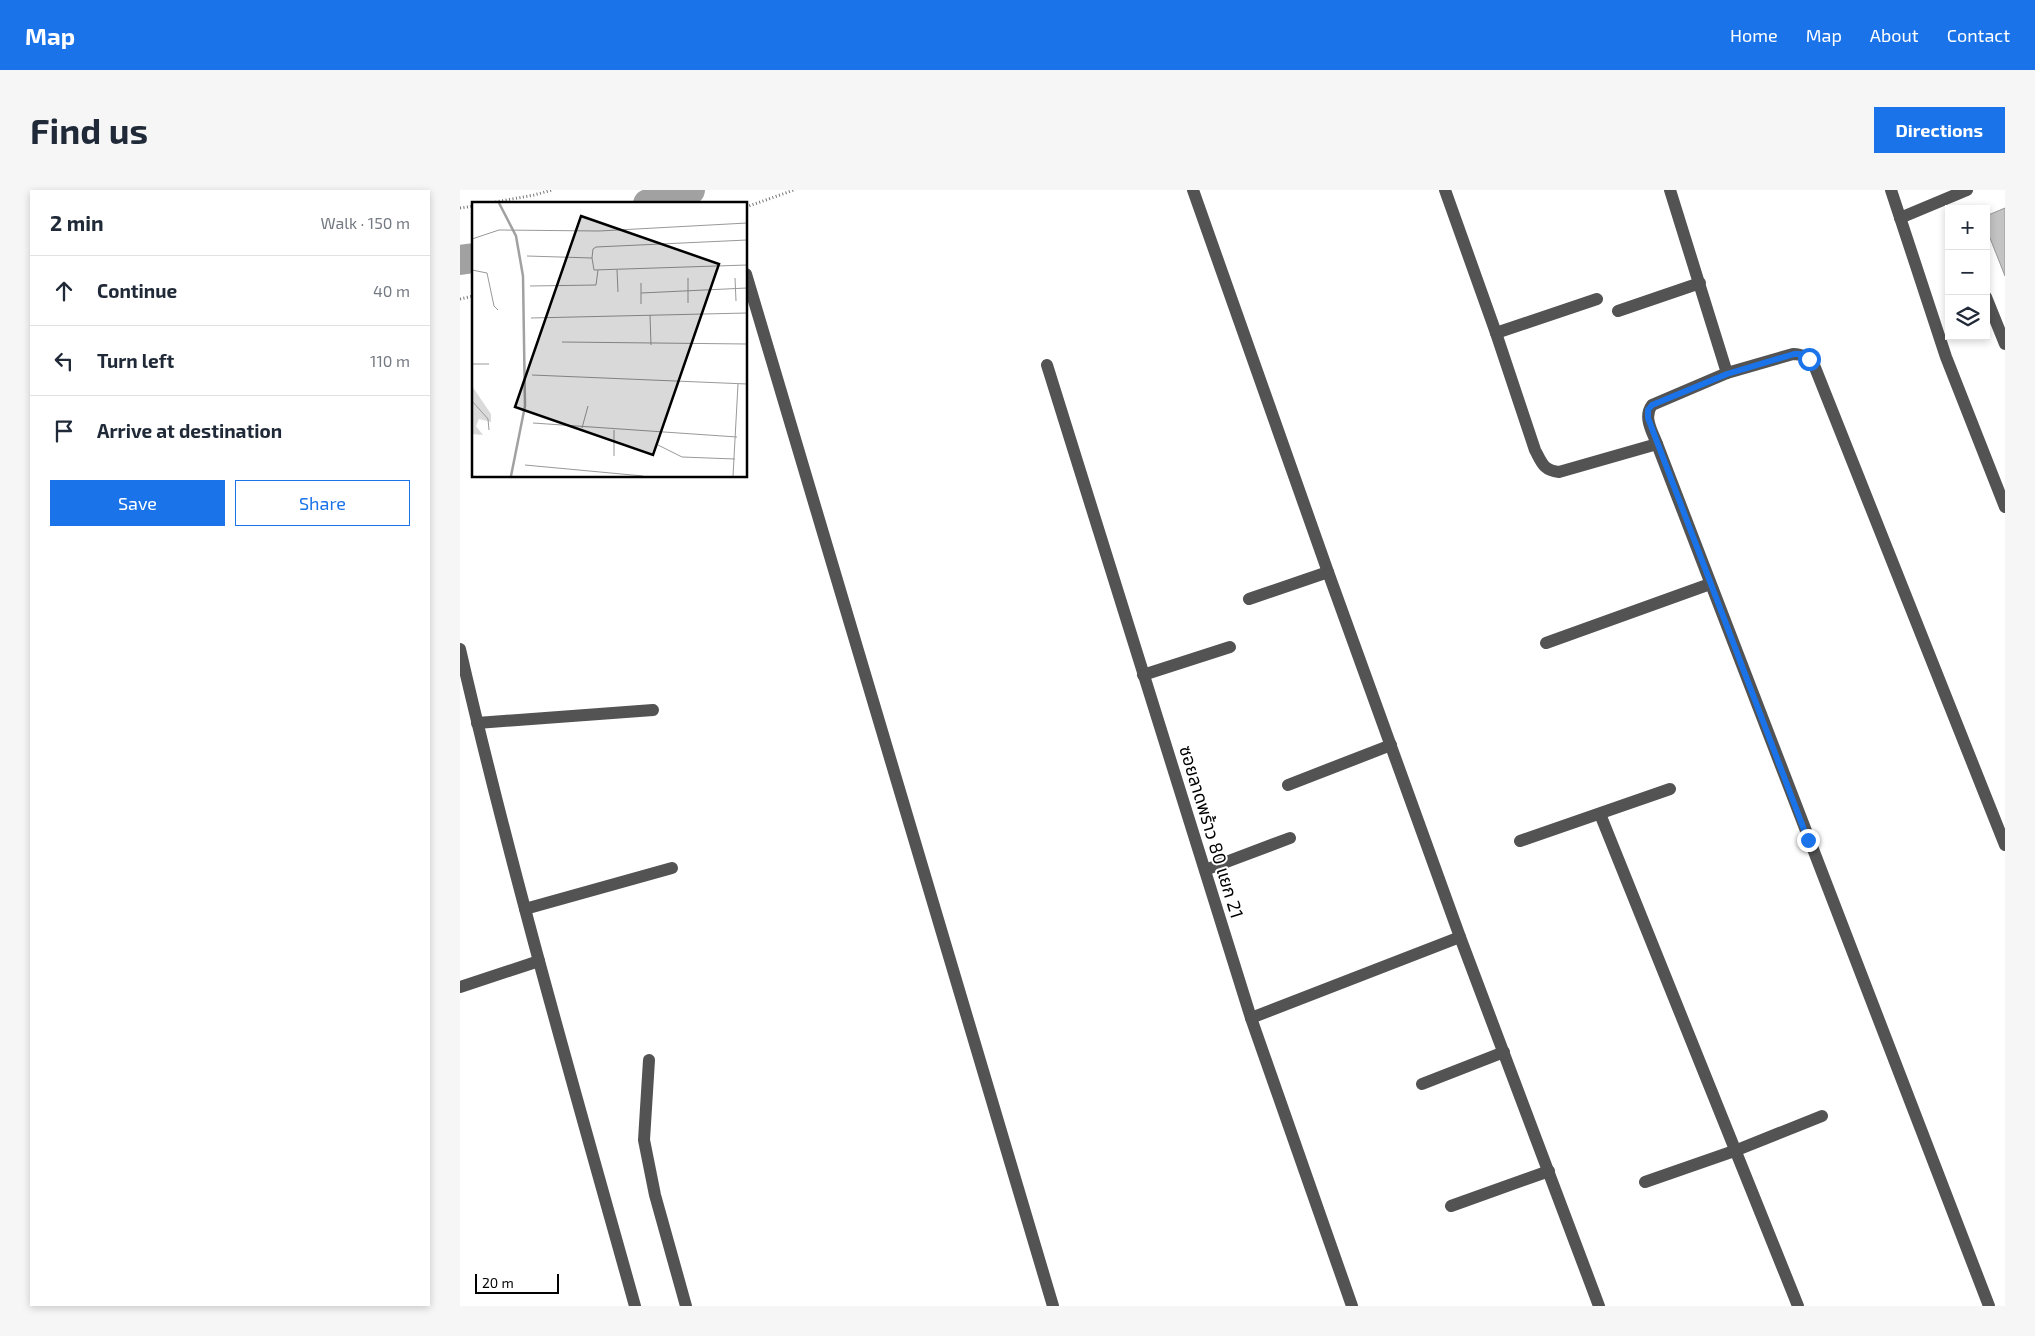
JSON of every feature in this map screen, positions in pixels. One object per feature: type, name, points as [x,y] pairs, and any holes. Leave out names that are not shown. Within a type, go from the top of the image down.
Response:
[{"type":"street","points":[[1193,190],[1460,937],[1600,1306]]},
{"type":"street","points":[[1445,190],[1535,450],[1544,467],[1550,471],[1559,472],[1657,444]]},
{"type":"street","points":[[1670,190],[1727,374]]},
{"type":"street","points":[[1890,190],[1946,357],[2005,507]]},
{"type":"street","points":[[1900,218],[1950,203],[1967,190]]},
{"type":"street","points":[[748,281],[1053,1306]]},
{"type":"street","points":[[1618,311],[1700,283]]},
{"type":"street","points":[[1496,333],[1597,299]]},
{"type":"street","points":[[1990,307],[2005,344]]},
{"type":"street","points":[[1989,1306],[1657,444],[1648,418],[1648,410],[1652,405],[1727,374],[1794,354],[1800,354],[1809,359],[1814,365],[2005,845]]},
{"type":"street","name":"ซอยลาดพร้าว 80 แยก 21","points":[[1047,365],[1251,1018],[1352,1306]]},
{"type":"street","points":[[1249,599],[1328,572]]},
{"type":"street","points":[[1546,643],[1710,584]]},
{"type":"street","points":[[1143,675],[1230,647]]},
{"type":"street","points":[[460,649],[477,723],[539,962],[636,1306]]},
{"type":"street","points":[[477,723],[653,710]]},
{"type":"street","points":[[1288,785],[1391,745]]},
{"type":"street","points":[[1520,841],[1670,788]]},
{"type":"street","points":[[1600,814],[1737,1150],[1798,1306]]},
{"type":"street","points":[[1205,870],[1290,838]]},
{"type":"street","points":[[525,909],[672,868]]},
{"type":"street","points":[[1251,1018],[1460,937]]},
{"type":"street","points":[[460,987],[539,962]]},
{"type":"street","points":[[1422,1084],[1504,1052]]},
{"type":"street","points":[[649,1060],[644,1140],[656,1194],[686,1306]]},
{"type":"street","points":[[1645,1182],[1737,1150],[1822,1116]]},
{"type":"street","points":[[1451,1206],[1549,1171]]},
{"type":"path","points":[[495,202],[552,190]]},
{"type":"path","points":[[748,206],[794,190]]},
{"type":"building","points":[[2005,208],[2005,276],[1990,238],[1990,214]]},
{"type":"waterway","points":[[654,202],[690,190]]},
{"type":"waterway","points":[[460,260],[472,258]]},
{"type":"route","points":[[1808,840],[1648,418],[1648,410],[1652,405],[1727,374],[1794,354],[1800,354],[1809,359]]}]
